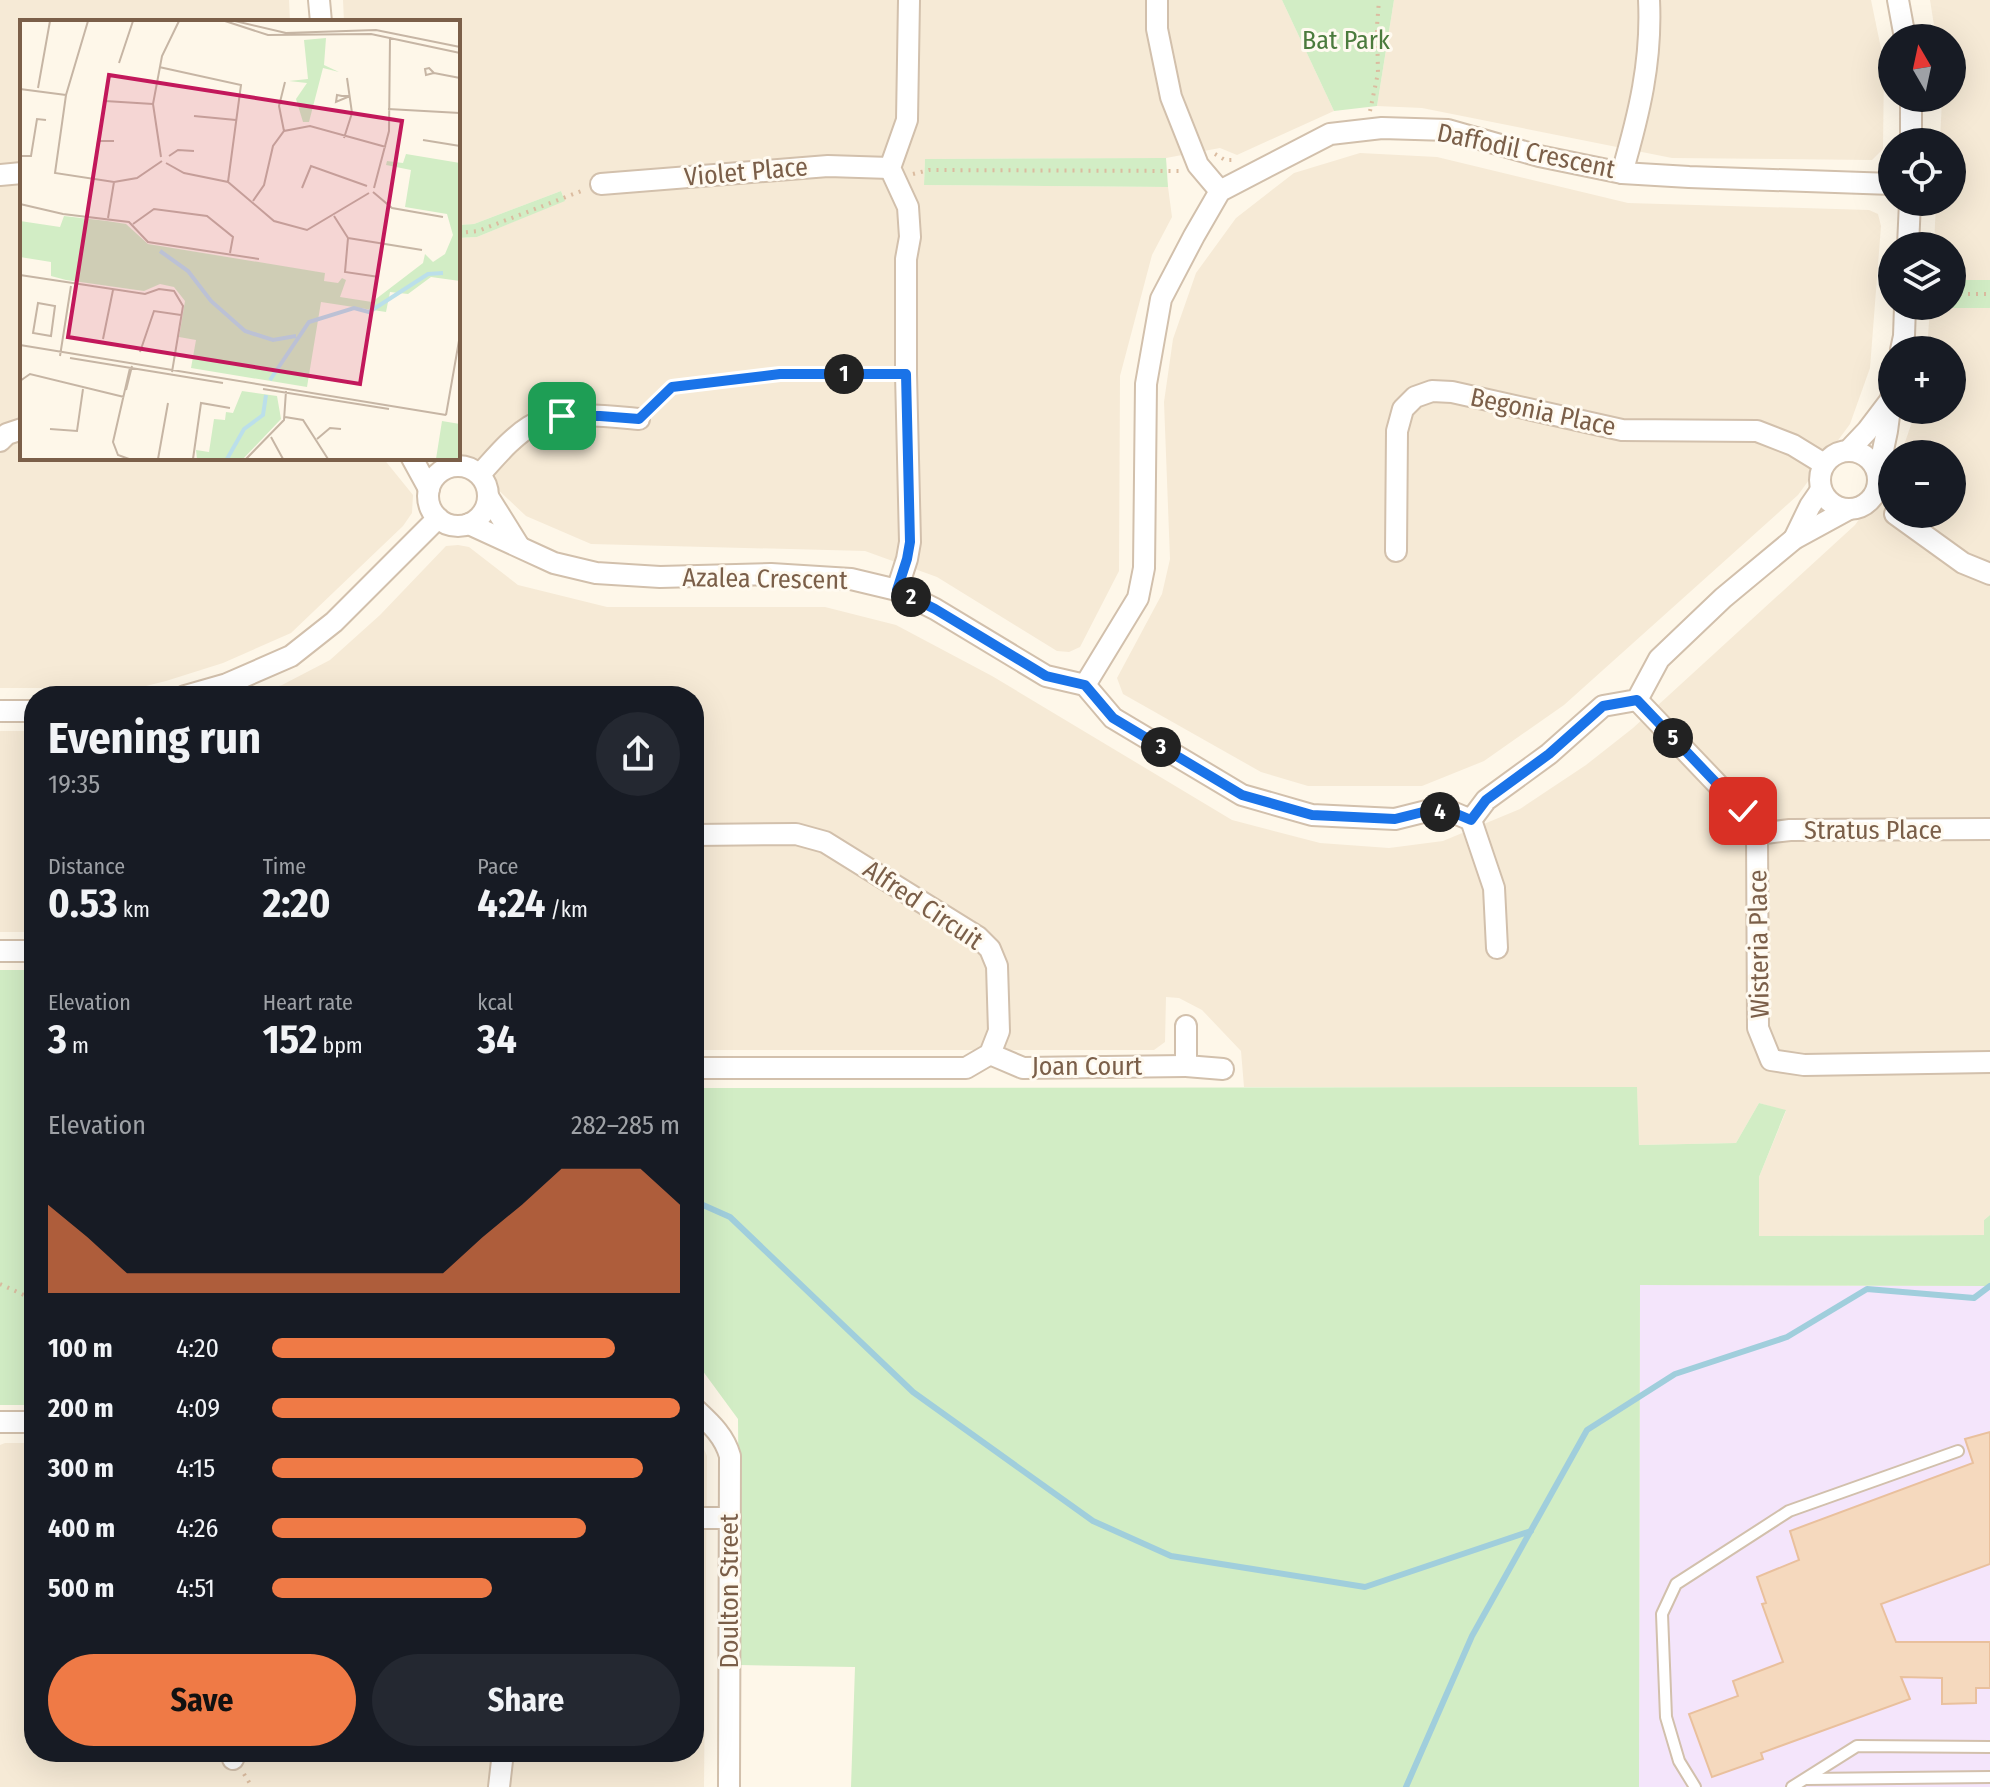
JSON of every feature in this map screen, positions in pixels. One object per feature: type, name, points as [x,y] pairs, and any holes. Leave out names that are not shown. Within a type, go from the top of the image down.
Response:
[{"type":"street","points":[[319,0],[321,20]]},
{"type":"street","points":[[897,590],[910,542],[906,259],[910,237],[908,207],[890,168],[907,120],[909,0]]},
{"type":"street","points":[[1157,0],[1157,29],[1171,97],[1198,165],[1220,191],[1161,299],[1146,384],[1144,568],[1138,598],[1085,685],[1113,718],[1242,795],[1312,815],[1395,819],[1427,811],[1452,812],[1471,820],[1494,888],[1497,948]]},
{"type":"street","points":[[1622,173],[1645,85],[1649,0]]},
{"type":"street","points":[[1898,0],[1902,24]]},
{"type":"street","name":"Daffodil Crescent","points":[[1220,191],[1330,134],[1382,128],[1448,130],[1539,156],[1622,173],[1878,184]]},
{"type":"street","name":"Violet Place","points":[[601,184],[828,166],[890,168]]},
{"type":"street","points":[[0,175],[20,173]]},
{"type":"street","name":"Begonia Place","points":[[1396,551],[1397,431],[1403,409],[1415,397],[1432,391],[1452,392],[1622,430],[1757,431],[1793,445],[1824,464]]},
{"type":"street","points":[[1848,451],[1878,414]]},
{"type":"street","points":[[480,474],[531,426],[562,416],[639,419]]},
{"type":"street","points":[[0,441],[7,434],[20,430]]},
{"type":"street","points":[[1849,509],[1832,504],[1821,490],[1824,464],[1830,457],[1848,451],[1864,455],[1878,474]]},
{"type":"street","points":[[413,460],[429,489],[430,505],[438,518],[453,525],[469,524],[483,513],[489,498]]},
{"type":"street","points":[[429,489],[444,462],[480,474],[489,498],[519,546]]},
{"type":"street","points":[[1471,820],[1486,800],[1549,754],[1603,706],[1637,700],[1659,659],[1723,598],[1794,539],[1872,499],[1878,484]]},
{"type":"street","points":[[1794,539],[1821,490]]},
{"type":"street","points":[[1872,499],[1878,503]]},
{"type":"street","points":[[220,686],[291,656],[334,622],[438,518]]},
{"type":"street","name":"Azalea Crescent","points":[[469,524],[554,563],[596,573],[660,577],[771,574],[851,579],[897,590],[935,609],[1046,676],[1085,685]]},
{"type":"street","points":[[1914,528],[1963,563],[1990,574]]},
{"type":"street","name":"Wisteria Place","points":[[1637,700],[1743,811],[1757,834],[1758,1028],[1771,1060],[1804,1065],[1990,1062]]},
{"type":"street","points":[[0,711],[24,711]]},
{"type":"street","name":"Stratus Place","points":[[1757,834],[1790,830],[1990,829]]},
{"type":"street","name":"Alfred Circuit","points":[[704,835],[796,834],[825,842],[978,937],[990,949],[997,966],[999,1031],[990,1054]]},
{"type":"street","points":[[0,951],[24,951]]},
{"type":"street","points":[[1186,1026],[1186,1066]]},
{"type":"street","points":[[704,1068],[966,1068],[990,1054]]},
{"type":"street","name":"Joan Court","points":[[990,1054],[1023,1068],[1186,1066],[1223,1069]]},
{"type":"street","name":"Doulton Street","points":[[704,1418],[725,1441],[730,1456],[729,1787]]},
{"type":"street","points":[[0,1422],[24,1422]]},
{"type":"street","points":[[704,1518],[730,1518]]},
{"type":"street","points":[[499,1787],[502,1762]]},
{"type":"lane","points":[[1695,1787],[1679,1761],[1666,1717],[1662,1614],[1676,1584],[1789,1511],[1958,1451]]},
{"type":"lane","points":[[1792,1787],[1857,1746],[1990,1747]]},
{"type":"lane","points":[[1805,1779],[1990,1777]]},
{"type":"path","points":[[1370,111],[1378,73],[1379,0]]},
{"type":"path","points":[[460,233],[478,231],[601,184]]},
{"type":"path","points":[[1966,294],[1990,294]]},
{"type":"path","points":[[639,419],[672,387],[780,374],[906,374]]},
{"type":"path","points":[[0,1284],[24,1295]]},
{"type":"shaded area","points":[[0,0],[289,0],[290,20],[20,20],[20,460],[385,460],[413,495],[412,513],[403,526],[291,633],[223,663],[146,686],[0,688]]},
{"type":"shaded area","points":[[343,0],[1282,0],[1334,111],[1237,155],[1220,148],[1166,158],[925,159],[924,185],[1168,187],[1172,217],[1152,255],[1120,376],[1119,571],[1080,647],[1069,652],[1057,651],[937,577],[865,551],[591,544],[526,516],[460,454],[460,238],[477,237],[565,200],[561,191],[474,224],[460,225],[460,20],[344,20]],"holes":[[[884,368],[680,393],[677,382],[776,369]]]},
{"type":"shaded area","points":[[1394,0],[1871,0],[1878,34],[1878,112],[1883,112],[1883,128],[1878,128],[1878,154],[1872,160],[1672,158],[1422,108],[1377,106]]},
{"type":"shaded area","points":[[1930,0],[1990,0],[1990,280],[1966,280],[1966,232],[1935,232],[1935,216],[1966,216],[1966,128],[1941,128],[1941,112],[1966,112],[1966,24],[1934,24]]},
{"type":"shaded area","points":[[1360,153],[1437,157],[1628,203],[1869,210],[1878,214],[1881,226],[1878,232],[1870,368],[1850,424],[1798,495],[1564,705],[1484,761],[1422,786],[1308,786],[1261,772],[1123,694],[1117,678],[1162,594],[1170,559],[1164,402],[1173,339],[1196,273],[1236,218],[1294,173]]},
{"type":"shaded area","points":[[1966,308],[1990,308],[1990,1215],[1984,1220],[1984,1235],[1759,1236],[1759,1177],[1786,1111],[1759,1103],[1736,1143],[1638,1145],[1637,1087],[1244,1087],[1241,1051],[1202,1010],[1179,998],[1166,997],[1165,1042],[1154,1050],[704,1050],[704,686],[279,686],[330,660],[380,615],[446,546],[458,545],[469,547],[518,585],[607,607],[825,607],[896,625],[992,676],[1232,820],[1320,843],[1389,848],[1443,841],[1520,809],[1586,765],[1633,728],[1855,525],[1878,493],[1878,528],[1966,528],[1966,440],[1906,440],[1911,424],[1966,424],[1966,336],[1928,336],[1929,320],[1966,320]]},
{"type":"shaded area","points":[[0,731],[24,731],[24,932],[0,932]]},
{"type":"shaded area","points":[[1640,1285],[1990,1286],[1990,1787],[1639,1787]]},
{"type":"shaded area","points":[[24,1443],[24,1762],[704,1762],[704,1449],[707,1456],[704,1787],[0,1787],[0,1445]]},
{"type":"green space","name":"Bat Park","points":[[1282,0],[1394,0],[1377,106],[1334,111]]},
{"type":"green space","points":[[1166,158],[1168,187],[924,185],[925,159]]},
{"type":"green space","points":[[561,191],[565,201],[477,237],[460,238],[460,225],[474,224]]},
{"type":"green space","points":[[1966,280],[1990,280],[1990,308],[1966,308]]},
{"type":"green space","points":[[884,368],[884,381],[775,380],[679,393],[677,382],[776,369]]},
{"type":"green space","points":[[0,970],[24,970],[24,1405],[0,1405]]},
{"type":"green space","points":[[1637,1087],[1639,1145],[1736,1143],[1759,1103],[1786,1110],[1759,1177],[1759,1236],[1984,1235],[1984,1220],[1990,1215],[1990,1286],[1640,1285],[1639,1787],[851,1787],[855,1667],[740,1665],[738,1419],[704,1373],[704,1088]]},
{"type":"building","points":[[1990,1432],[1990,1564],[1881,1604],[1896,1642],[1990,1642],[1990,1688],[1976,1688],[1976,1703],[1942,1704],[1942,1678],[1901,1677],[1910,1699],[1761,1753],[1763,1759],[1712,1777],[1689,1714],[1738,1696],[1733,1681],[1783,1662],[1762,1604],[1766,1603],[1757,1577],[1799,1560],[1790,1531],[1973,1463],[1965,1439]]},
{"type":"waterway","points":[[704,1205],[730,1217],[913,1392],[1093,1521],[1171,1556],[1365,1587],[1531,1531]]},
{"type":"waterway","points":[[1406,1787],[1472,1636],[1587,1430],[1675,1374],[1787,1337],[1867,1289],[1974,1298],[1990,1286]]},
{"type":"route","points":[[562,416],[639,419],[672,387],[780,374],[906,374],[910,542],[897,590],[994,643],[1046,676],[1085,685],[1113,718],[1242,795],[1312,815],[1395,819],[1427,811],[1452,812],[1471,820],[1486,800],[1549,754],[1603,706],[1637,700],[1743,811]]}]
